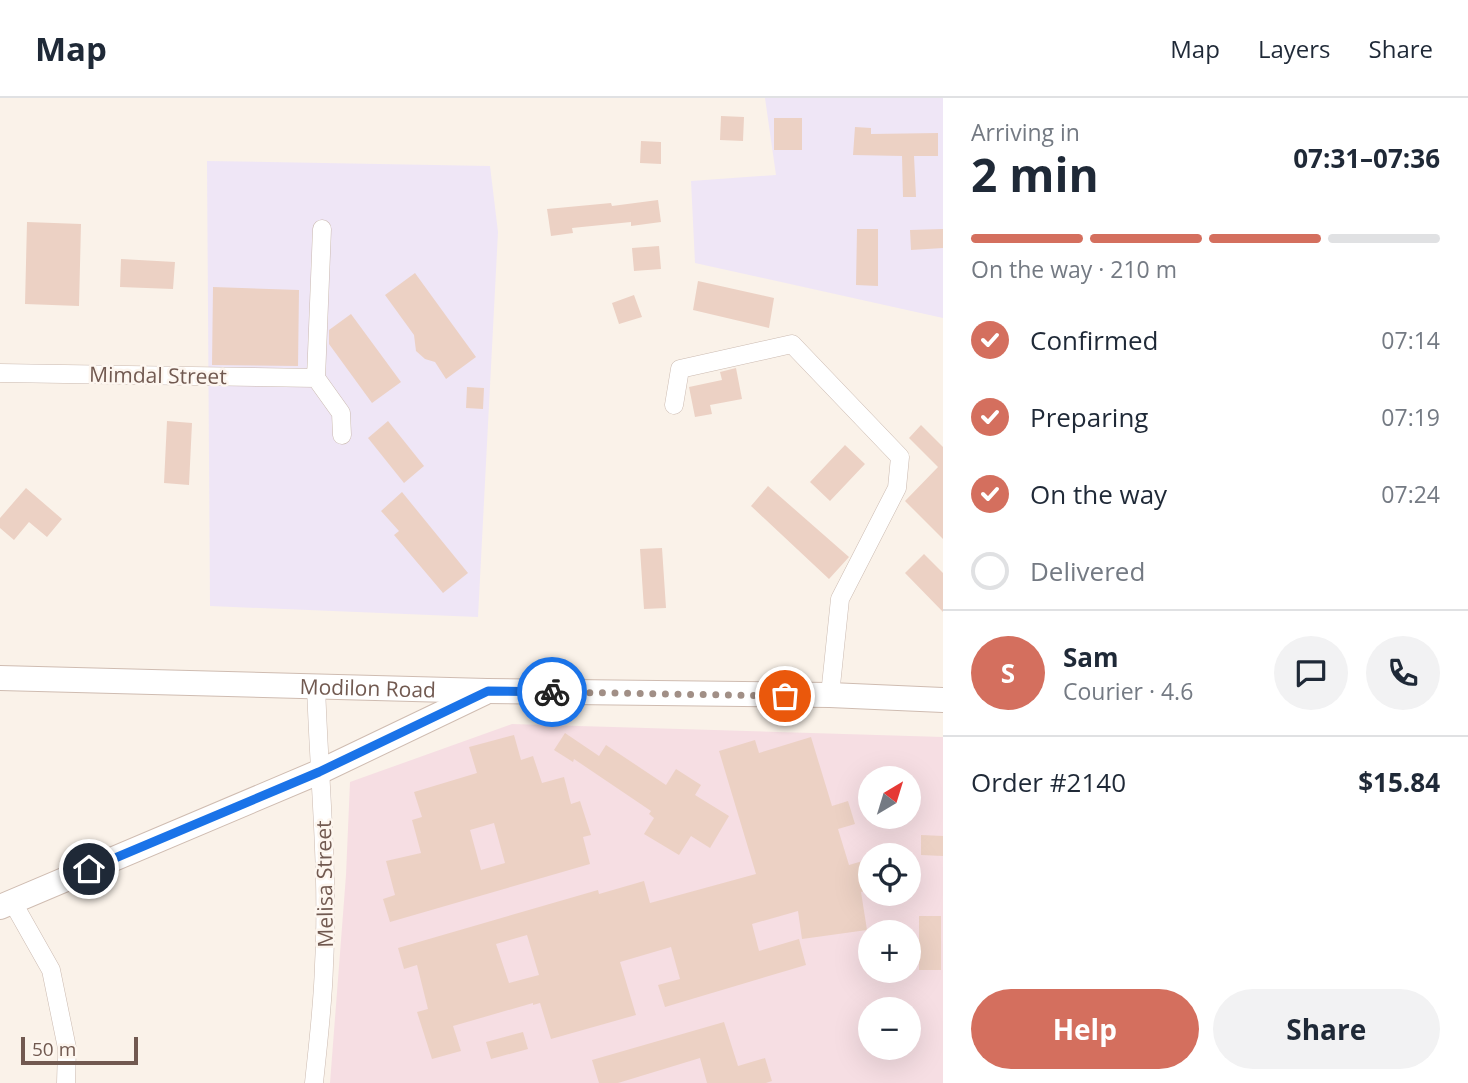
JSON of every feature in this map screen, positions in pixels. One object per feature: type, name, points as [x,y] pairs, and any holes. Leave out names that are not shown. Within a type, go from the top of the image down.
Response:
[{"type":"main road","name":"Modilon Road","points":[[0,678],[488,691],[830,695],[943,700]]},
{"type":"main road","points":[[6,904],[319,772],[488,691]]},
{"type":"street","points":[[322,229],[316,378],[341,413],[342,436]]},
{"type":"street","points":[[674,405],[680,369],[792,344],[900,457],[897,488],[841,599],[830,695]]},
{"type":"street","name":"Mimdal Street","points":[[0,373],[316,378]]},
{"type":"street","name":"Melisa Street","points":[[314,1083],[325,964],[323,800],[319,772],[316,685]]},
{"type":"street","points":[[6,904],[51,970],[67,1048],[66,1083]]},
{"type":"shaded area","points":[[765,98],[943,98],[943,318],[695,263],[691,181],[776,175]]},
{"type":"shaded area","points":[[207,161],[490,166],[498,232],[478,617],[210,606]]},
{"type":"shaded area","points":[[512,724],[943,737],[943,1083],[330,1083],[346,875],[350,782]]},
{"type":"building","points":[[721,116],[744,117],[743,141],[720,140]]},
{"type":"building","points":[[774,118],[802,118],[802,150],[774,150]]},
{"type":"building","points":[[855,127],[871,128],[871,134],[938,133],[938,156],[914,156],[916,197],[903,197],[902,156],[853,155]]},
{"type":"building","points":[[641,141],[661,142],[661,164],[640,163]]},
{"type":"building","points":[[658,200],[661,222],[572,228],[573,233],[551,236],[547,209],[611,203],[612,206]]},
{"type":"building","points":[[27,222],[81,224],[79,306],[25,304]]},
{"type":"building","points":[[857,229],[878,229],[878,286],[856,285]]},
{"type":"building","points":[[943,229],[943,248],[911,250],[910,230]]},
{"type":"building","points":[[659,246],[661,269],[634,271],[632,248]]},
{"type":"building","points":[[121,259],[175,262],[173,289],[120,287]]},
{"type":"building","points":[[415,273],[476,357],[446,379],[435,362],[425,359],[416,351],[414,335],[385,295]]},
{"type":"building","points":[[698,281],[774,298],[769,328],[693,310]]},
{"type":"building","points":[[213,287],[299,290],[298,366],[212,365]]},
{"type":"building","points":[[634,295],[642,317],[619,324],[612,303]]},
{"type":"building","points":[[351,314],[401,382],[372,403],[329,344],[329,330]]},
{"type":"building","points":[[736,368],[742,399],[710,405],[712,414],[695,417],[689,387],[722,380],[720,372]]},
{"type":"building","points":[[467,387],[484,388],[483,409],[466,408]]},
{"type":"building","points":[[167,421],[192,423],[189,485],[164,483]]},
{"type":"building","points":[[388,421],[424,466],[404,483],[368,438]]},
{"type":"building","points":[[921,425],[943,447],[943,539],[905,501],[938,467],[909,438]]},
{"type":"building","points":[[845,445],[865,464],[830,501],[810,482]]},
{"type":"building","points":[[768,486],[849,557],[829,579],[751,506]]},
{"type":"building","points":[[26,488],[62,519],[47,537],[29,522],[14,540],[0,528],[0,518]]},
{"type":"building","points":[[402,492],[468,573],[443,593],[394,535],[399,531],[381,511]]},
{"type":"building","points":[[662,548],[666,608],[644,609],[640,549]]},
{"type":"building","points":[[924,554],[943,573],[943,612],[905,573]]},
{"type":"building","points":[[565,733],[599,756],[606,745],[666,785],[676,769],[701,785],[695,795],[729,816],[710,848],[691,836],[679,855],[644,834],[654,818],[649,814],[651,811],[574,759],[573,762],[554,750]]},
{"type":"building","points":[[514,735],[521,760],[533,756],[542,783],[564,777],[571,804],[580,801],[591,835],[583,837],[590,864],[390,922],[383,899],[395,895],[386,861],[421,853],[412,820],[422,817],[414,792],[477,773],[469,747]],"holes":[[[494,823],[505,863],[481,870],[470,830]]]},
{"type":"building","points":[[811,737],[832,806],[848,801],[855,824],[838,829],[849,865],[858,862],[858,906],[863,906],[865,920],[858,920],[858,931],[802,939],[798,911],[752,924],[759,951],[799,939],[806,965],[665,1007],[658,985],[680,979],[671,947],[620,962],[636,1015],[551,1039],[540,1003],[533,1003],[453,1026],[461,1051],[432,1059],[417,1012],[428,1009],[417,965],[404,969],[398,948],[598,890],[599,894],[644,881],[650,903],[756,874],[719,751],[755,740],[759,753]],"holes":[[[527,935],[539,975],[509,983],[496,944]]]},
{"type":"building","points":[[921,835],[943,836],[943,856],[921,855]]},
{"type":"building","points":[[919,916],[941,916],[941,970],[921,970]]},
{"type":"building","points":[[724,1022],[738,1066],[765,1058],[772,1081],[707,1083],[700,1058],[618,1083],[599,1083],[592,1060]]},
{"type":"building","points":[[523,1032],[528,1049],[491,1059],[486,1042]]},
{"type":"way so far","points":[[552,692],[785,696]]},
{"type":"route","points":[[89,869],[319,772],[488,691],[552,692]]}]
